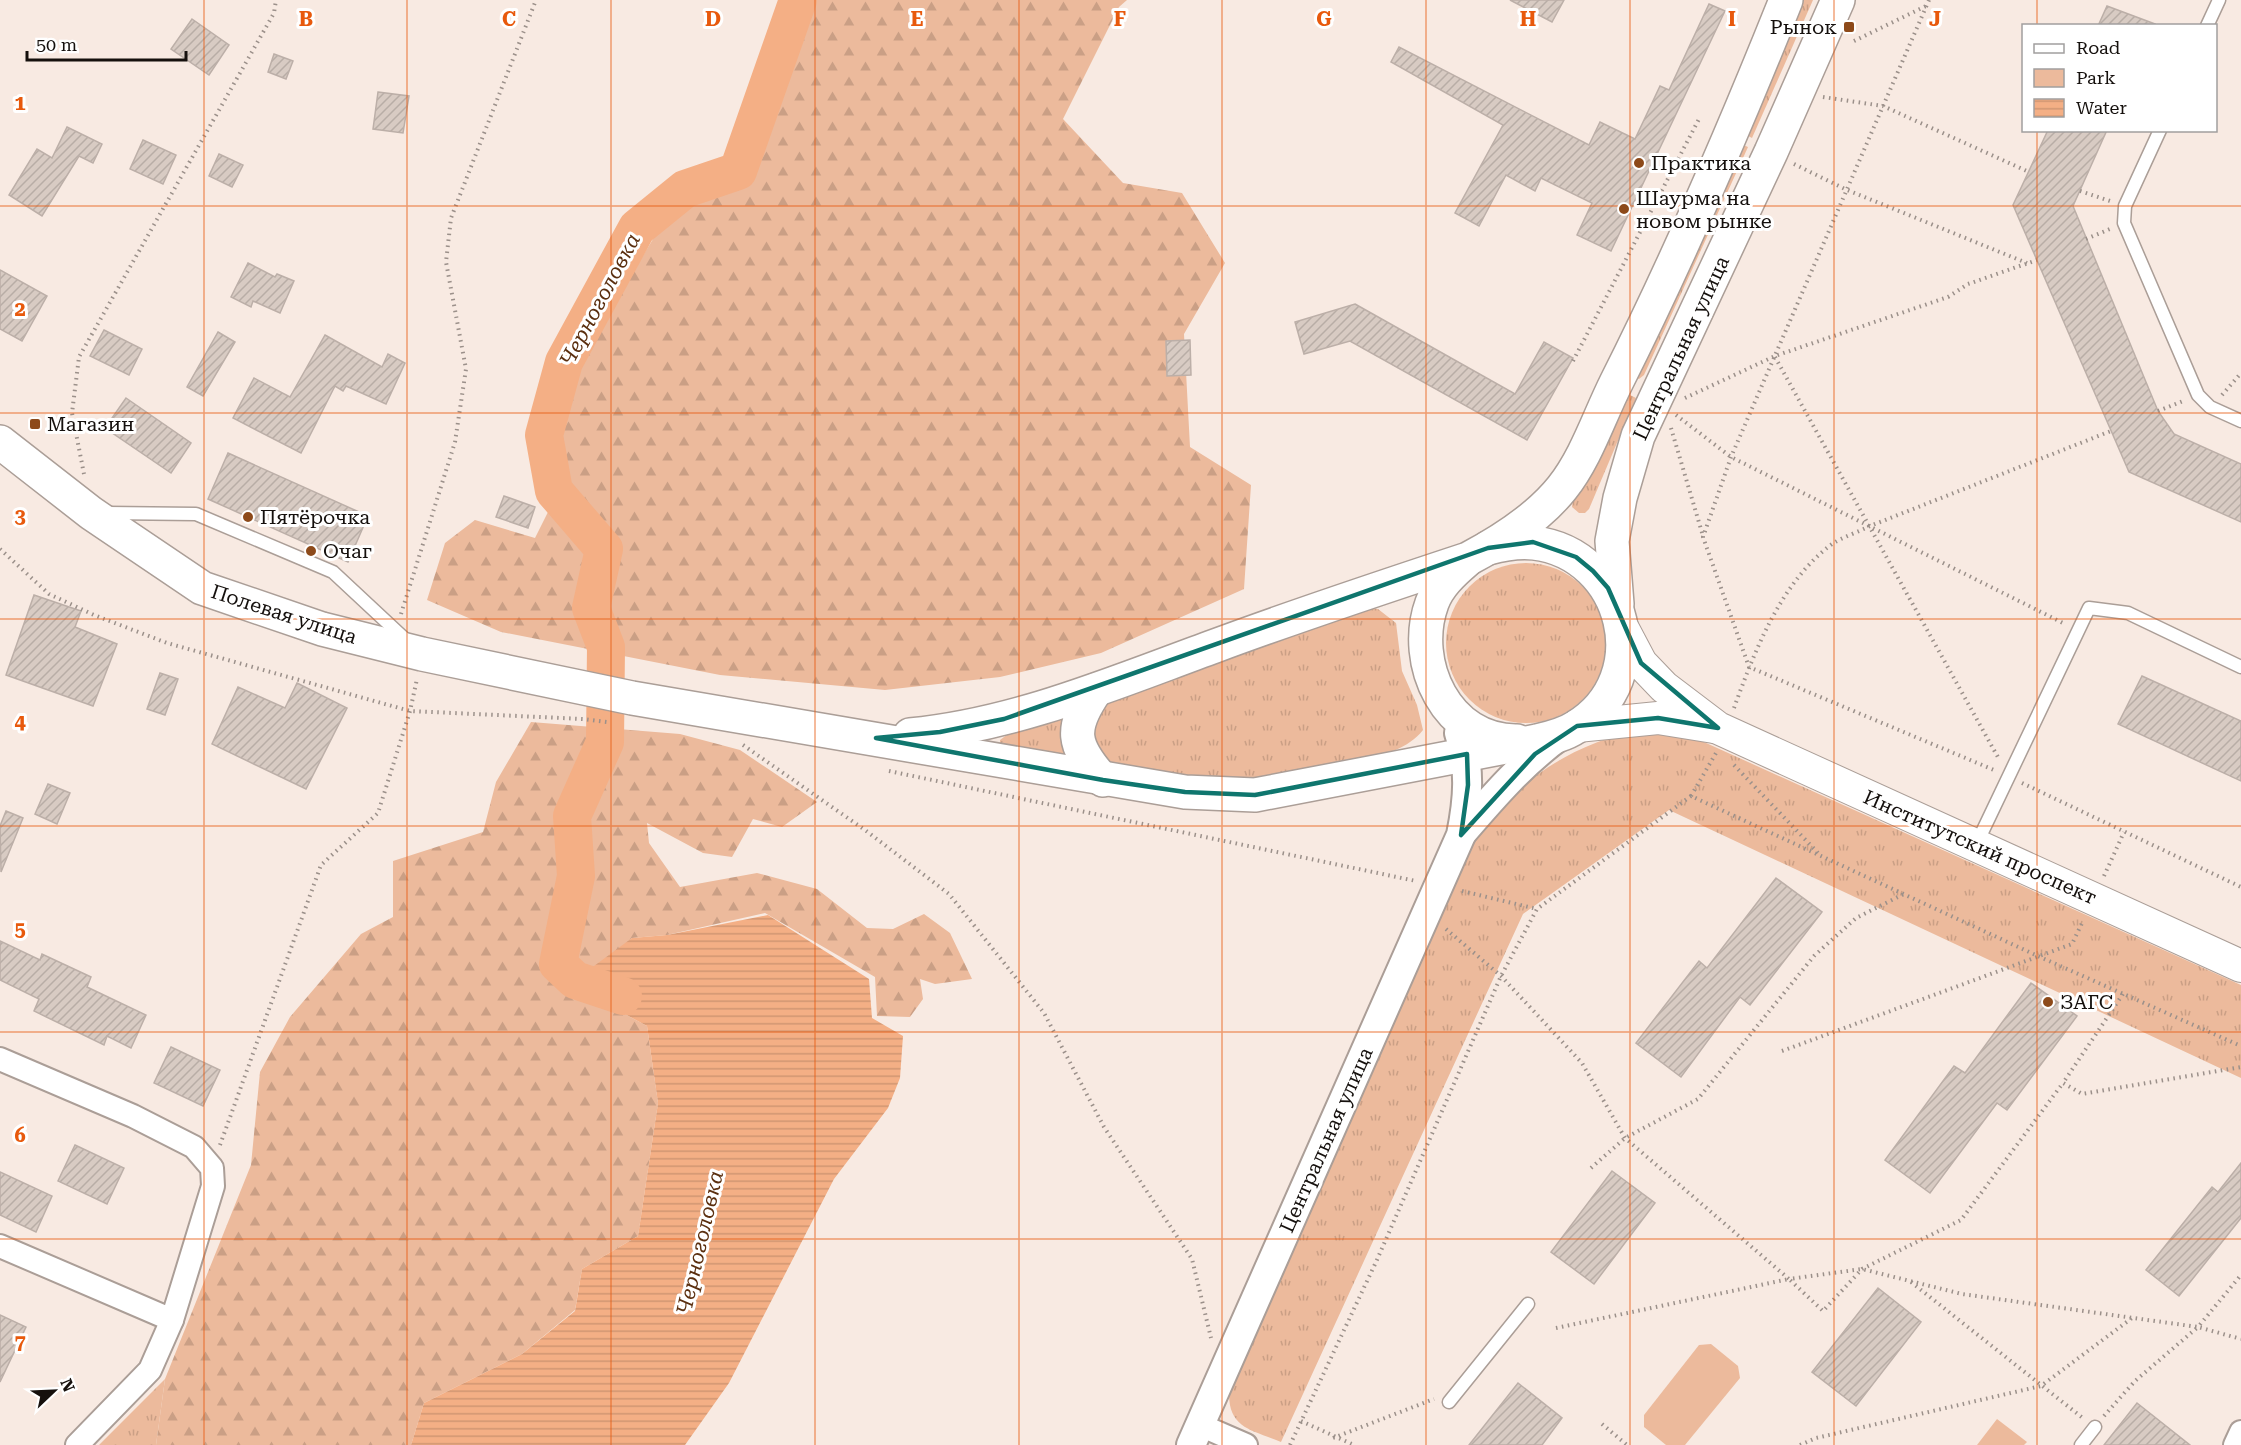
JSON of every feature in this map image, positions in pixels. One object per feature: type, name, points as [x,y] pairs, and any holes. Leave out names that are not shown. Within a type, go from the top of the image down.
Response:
[{"type":"main road","points":[[1725,720],[1658,717],[1512,741],[1488,735],[1466,724],[1447,707],[1432,683],[1425,656],[1425,628],[1437,593],[1447,577],[1543,509],[1563,488],[1575,469],[1634,350],[1727,145],[1786,0]]},
{"type":"main road","name":"Центральная улица","points":[[1620,618],[1612,541],[1620,498],[1638,436],[1771,152],[1838,0]]},
{"type":"main road","name":"Полевая улица","points":[[0,442],[91,513],[202,588],[322,629],[422,654],[575,686],[624,711],[876,738]]},
{"type":"main road","points":[[876,738],[940,732],[1004,719],[1096,690],[1285,620],[1510,543],[1533,542],[1555,547],[1576,557],[1593,571],[1608,588],[1641,663],[1664,687],[1725,720]]},
{"type":"main road","points":[[876,738],[1102,780],[1185,792],[1255,795],[1559,734],[1595,712],[1609,694],[1619,673],[1623,650],[1620,618]]},
{"type":"main road","points":[[1096,690],[1081,711],[1077,738],[1083,758],[1102,780]]},
{"type":"main road","name":"Институтский проспект","points":[[1725,720],[1976,846],[2094,897],[2241,966]]},
{"type":"street","points":[[1447,707],[1467,754],[1468,785],[1461,835]]},
{"type":"street","points":[[1461,835],[1511,777],[1535,753],[1559,734]]},
{"type":"street","name":"Центральная улица","points":[[1196,1435],[1461,835]]},
{"type":"street","points":[[0,1059],[133,1116],[184,1142],[194,1148],[212,1168],[213,1186],[172,1320],[150,1370],[77,1445]]},
{"type":"street","points":[[0,1246],[172,1320]]},
{"type":"street","points":[[2235,1445],[2241,1432]]},
{"type":"street","points":[[1196,1435],[1246,1445]]},
{"type":"lane","points":[[2208,24],[2219,0]]},
{"type":"lane","points":[[2159,132],[2125,206],[2124,223],[2198,395],[2210,407],[2241,421]]},
{"type":"lane","points":[[91,513],[196,514],[333,572],[422,654]]},
{"type":"lane","points":[[1976,846],[2089,608],[2128,613],[2241,667]]},
{"type":"lane","points":[[1449,1402],[1528,1304]]},
{"type":"lane","points":[[2081,1445],[2095,1427]]},
{"type":"path","points":[[91,513],[72,413],[79,357],[274,13],[276,0]]},
{"type":"path","points":[[395,629],[416,573],[455,442],[466,369],[446,262],[451,218],[536,0]]},
{"type":"path","points":[[1703,537],[1731,457],[1929,0]]},
{"type":"path","points":[[1854,42],[1926,5]]},
{"type":"path","points":[[1816,96],[1883,106],[2029,172]]},
{"type":"path","points":[[1573,361],[1699,119]]},
{"type":"path","points":[[1791,162],[1847,190],[2028,263]]},
{"type":"path","points":[[2080,191],[2125,206]]},
{"type":"path","points":[[2086,239],[2124,223]]},
{"type":"path","points":[[1675,403],[1775,356],[1948,297],[1968,284],[2037,260]]},
{"type":"path","points":[[1775,356],[2009,776]]},
{"type":"path","points":[[2210,407],[2241,373]]},
{"type":"path","points":[[2158,411],[2198,395]]},
{"type":"path","points":[[1675,414],[1731,457],[2077,630]]},
{"type":"path","points":[[1668,418],[1703,537],[1749,667],[2009,776],[2241,887]]},
{"type":"path","points":[[1725,720],[1749,667],[1790,588],[1809,565],[1833,543],[1870,526],[2111,431]]},
{"type":"path","points":[[0,549],[50,594],[94,615],[167,643],[410,711],[583,719],[624,711]]},
{"type":"path","points":[[212,1168],[321,865],[378,813],[410,711],[422,654]]},
{"type":"path","points":[[752,745],[740,742],[866,830],[949,894],[1044,1013],[1104,1126],[1192,1259],[1211,1339]]},
{"type":"path","points":[[1290,1445],[1376,1262],[1501,976],[1537,909],[1691,796],[1718,748],[1823,857]]},
{"type":"path","points":[[887,771],[1364,870]]},
{"type":"path","points":[[1691,796],[2040,957],[2241,1046]]},
{"type":"path","points":[[1782,1051],[2072,944],[2124,832]]},
{"type":"path","points":[[1592,1168],[1625,1138],[1698,1099],[1814,956],[1856,918],[1904,894]]},
{"type":"path","points":[[1426,912],[1501,976],[1582,1062],[1625,1138],[1823,1311],[1862,1269]]},
{"type":"path","points":[[1556,1329],[1789,1279],[1862,1269],[1961,1220],[2063,1083],[2122,994]]},
{"type":"path","points":[[2063,1083],[2082,1094],[2241,1067]]},
{"type":"path","points":[[1862,1269],[1962,1294],[2198,1328],[2241,1339]]},
{"type":"path","points":[[1911,1281],[2095,1427],[2135,1381],[2198,1328],[2241,1275]]},
{"type":"path","points":[[1800,1445],[1816,1438],[2041,1386],[2133,1318]]},
{"type":"path","points":[[1333,1438],[1459,1389]]},
{"type":"path","points":[[1301,1421],[1354,1445]]},
{"type":"path","points":[[1602,1424],[1627,1445]]},
{"type":"highlighted area","points":[[1533,542],[1576,557],[1593,571],[1608,588],[1641,663],[1718,728],[1658,718],[1577,726],[1535,754],[1461,835],[1468,785],[1467,754],[1255,795],[1185,792],[1103,780],[876,738],[940,732],[1004,719],[1488,548]]},
{"type":"green space","points":[[816,0],[1127,0],[1119,7],[1063,119],[1123,183],[1182,193],[1225,263],[1184,334],[1190,447],[1251,485],[1244,589],[1101,653],[1000,677],[885,690],[720,675],[501,632],[427,600],[445,543],[475,520],[535,538],[548,512],[538,483],[553,453],[576,370],[599,327],[666,218],[755,177]]},
{"type":"green space","points":[[1796,0],[1813,0],[1752,138],[1739,131]]},
{"type":"green space","points":[[1734,141],[1748,147],[1644,375],[1639,379],[1633,377]]},
{"type":"green space","points":[[1622,391],[1636,398],[1589,509],[1585,513],[1579,513],[1572,507],[1573,499]]},
{"type":"green space","points":[[1526,563],[1542,564],[1557,569],[1571,576],[1583,586],[1593,598],[1600,612],[1605,627],[1605,659],[1600,674],[1593,688],[1583,700],[1571,710],[1557,717],[1542,722],[1526,723],[1510,722],[1495,717],[1481,710],[1469,700],[1459,688],[1452,674],[1447,659],[1446,643],[1447,627],[1452,612],[1459,598],[1469,586],[1481,576],[1495,569],[1510,564]]},
{"type":"green space","points":[[1359,606],[1378,609],[1396,623],[1402,671],[1417,705],[1423,730],[1410,742],[1396,750],[1325,770],[1247,782],[1208,782],[1169,777],[1103,766],[1098,759],[1092,743],[1091,726],[1099,702]]},
{"type":"green space","points":[[1068,713],[1071,760],[1000,745],[1000,740],[1008,734]]},
{"type":"green space","points":[[531,722],[680,734],[740,750],[817,802],[782,827],[753,819],[732,857],[703,853],[647,823],[649,843],[680,887],[757,873],[817,889],[867,928],[893,929],[924,914],[950,933],[972,979],[935,984],[920,979],[923,999],[910,1017],[877,1016],[875,977],[765,913],[667,935],[632,938],[572,999],[608,1005],[647,1026],[658,1103],[638,1236],[582,1269],[575,1310],[522,1354],[424,1403],[411,1445],[156,1445],[165,1379],[251,1165],[260,1072],[290,1017],[361,934],[393,917],[393,861],[483,832],[496,782]]},
{"type":"green space","points":[[1646,727],[1684,733],[2241,985],[2241,1078],[1669,810],[1523,914],[1281,1442],[1244,1427],[1233,1415],[1229,1394],[1475,841],[1509,799],[1549,767],[1594,743]]},
{"type":"green space","points":[[1711,1344],[1738,1366],[1740,1378],[1685,1445],[1666,1445],[1644,1427],[1644,1415],[1699,1345]]},
{"type":"green space","points":[[165,1379],[156,1445],[99,1445]]},
{"type":"green space","points":[[1997,1419],[2027,1442],[2024,1445],[1977,1445]]},
{"type":"water","points":[[768,915],[869,979],[872,1018],[903,1036],[900,1078],[888,1108],[834,1179],[729,1383],[685,1445],[411,1445],[424,1403],[522,1354],[575,1311],[582,1269],[638,1236],[658,1103],[647,1026],[608,1005],[572,999],[575,980],[632,938],[667,935]]},
{"type":"building","points":[[1510,0],[1564,0],[1552,22]]},
{"type":"building","points":[[1709,4],[1725,11],[1611,251],[1577,235],[1592,203],[1541,178],[1535,191],[1506,175],[1479,226],[1455,213],[1503,125],[1391,62],[1399,47],[1589,145],[1600,122],[1635,139],[1660,86],[1669,90]]},
{"type":"building","points":[[2107,6],[2155,24],[2099,24]]},
{"type":"building","points":[[192,19],[229,45],[209,75],[171,49]]},
{"type":"building","points":[[274,54],[293,61],[286,79],[268,72]]},
{"type":"building","points":[[378,92],[409,96],[403,133],[373,129]]},
{"type":"building","points":[[67,127],[102,144],[93,163],[79,156],[42,216],[9,195],[37,149],[52,158]]},
{"type":"building","points":[[2047,132],[2106,132],[2073,206],[2158,411],[2174,434],[2241,464],[2241,522],[2129,472],[2013,205]]},
{"type":"building","points":[[143,140],[176,155],[163,184],[130,169]]},
{"type":"building","points":[[219,154],[243,165],[232,187],[209,176]]},
{"type":"building","points":[[248,263],[275,277],[277,274],[294,281],[280,313],[253,301],[251,307],[231,297]]},
{"type":"building","points":[[0,270],[47,296],[22,341],[0,329]]},
{"type":"building","points":[[1355,304],[1515,394],[1544,342],[1573,358],[1527,440],[1350,341],[1304,354],[1295,322]]},
{"type":"building","points":[[104,330],[142,349],[129,375],[90,356]]},
{"type":"building","points":[[218,332],[235,342],[203,396],[187,387]]},
{"type":"building","points":[[325,335],[382,367],[388,354],[405,363],[386,404],[346,386],[343,391],[335,386],[301,453],[233,418],[254,378],[290,397]]},
{"type":"building","points":[[1190,340],[1191,375],[1167,376],[1166,341]]},
{"type":"building","points":[[126,398],[191,443],[171,473],[105,428]]},
{"type":"building","points":[[228,453],[368,516],[348,562],[208,499]]},
{"type":"building","points":[[504,496],[535,507],[528,528],[496,517]]},
{"type":"building","points":[[34,595],[81,611],[75,627],[117,644],[93,706],[6,675]]},
{"type":"building","points":[[160,673],[178,679],[165,715],[147,709]]},
{"type":"building","points":[[2142,676],[2241,721],[2241,781],[2118,724]]},
{"type":"building","points":[[297,683],[347,708],[306,789],[212,744],[238,687],[285,708]]},
{"type":"building","points":[[48,784],[70,793],[57,824],[35,814]]},
{"type":"building","points":[[6,811],[23,818],[1,872],[0,826]]},
{"type":"building","points":[[1776,878],[1822,912],[1750,1005],[1740,997],[1681,1077],[1636,1043],[1699,961],[1707,968]]},
{"type":"building","points":[[0,941],[40,960],[42,954],[91,977],[87,987],[146,1015],[131,1048],[107,1036],[104,1045],[34,1011],[39,999],[0,980]]},
{"type":"building","points":[[2031,983],[2077,1016],[2007,1110],[1997,1103],[1930,1193],[1885,1160],[1954,1066],[1965,1073]]},
{"type":"building","points":[[171,1047],[220,1070],[203,1106],[154,1083]]},
{"type":"building","points":[[75,1145],[124,1168],[107,1204],[58,1181]]},
{"type":"building","points":[[2241,1163],[2241,1218],[2179,1296],[2146,1270],[2212,1187],[2218,1192]]},
{"type":"building","points":[[1612,1171],[1655,1203],[1594,1284],[1551,1252]]},
{"type":"building","points":[[0,1172],[52,1196],[36,1232],[0,1215]]},
{"type":"building","points":[[1878,1288],[1921,1322],[1856,1406],[1812,1372]]},
{"type":"building","points":[[0,1315],[26,1327],[0,1382]]},
{"type":"building","points":[[1518,1383],[1562,1418],[1542,1445],[1469,1445]]},
{"type":"building","points":[[2137,1403],[2190,1445],[2104,1445]]},
{"type":"waterway","name":"Черноголовка","points":[[623,996],[575,980],[558,964],[576,876],[572,816],[605,742],[606,647],[591,608],[604,549],[554,491],[544,435],[564,362],[637,228],[685,189],[738,171],[798,0]]},
{"type":"place","name":"Рынок","points":[[1849,27]]},
{"type":"place","name":"Практика","points":[[1639,163]]},
{"type":"place","name":"Шаурма на новом рынке","points":[[1624,209]]},
{"type":"place","name":"Магазин","points":[[35,424]]},
{"type":"place","name":"Пятёрочка","points":[[248,517]]},
{"type":"place","name":"Очаг","points":[[311,551]]},
{"type":"place","name":"ЗАГС","points":[[2048,1002]]}]
